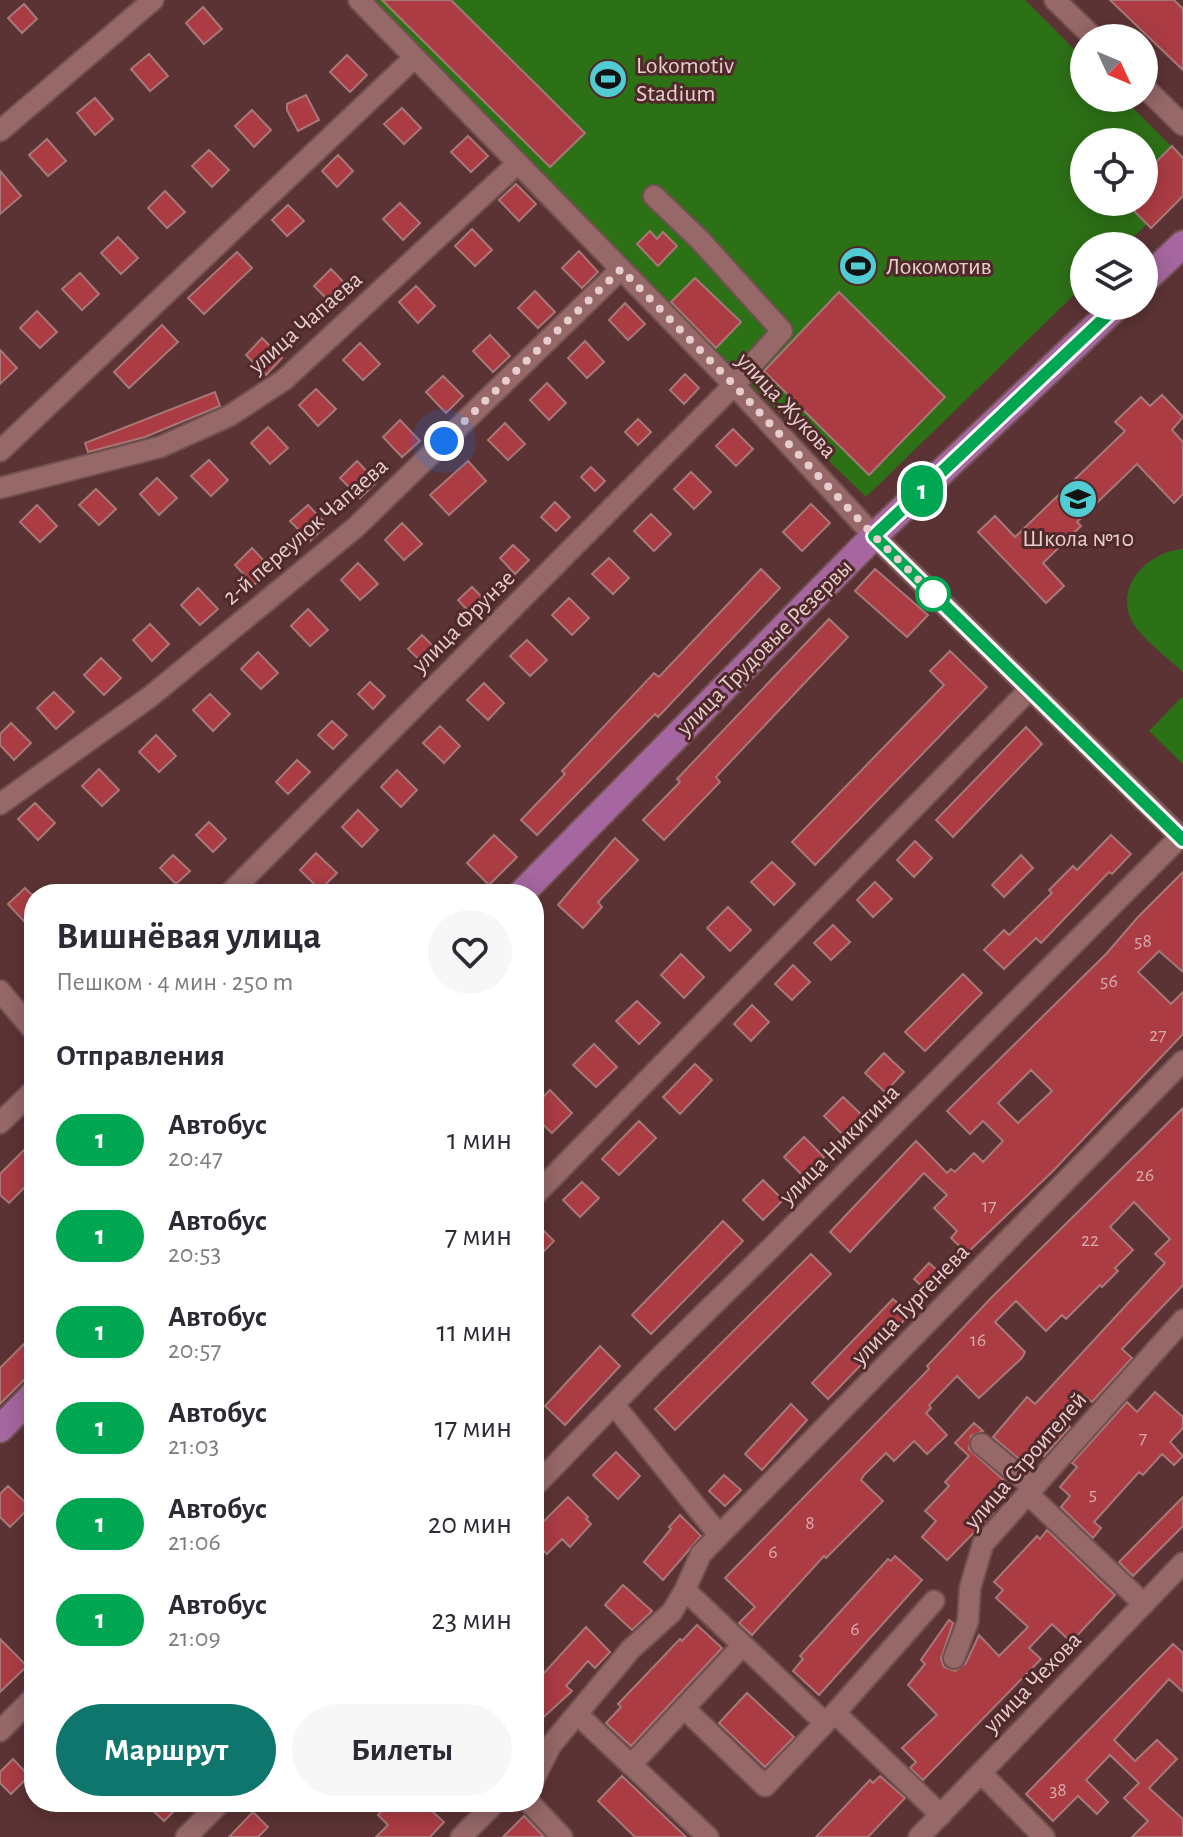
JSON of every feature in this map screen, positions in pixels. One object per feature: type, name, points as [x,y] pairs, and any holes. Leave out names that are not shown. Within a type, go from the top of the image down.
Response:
[{"type":"main road","points":[[1158,268],[1183,244]]},
{"type":"main road","name":"улица Трудовые Резервы","points":[[531,884],[874,536],[1102,320]]},
{"type":"main road","points":[[0,1429],[24,1404]]},
{"type":"street","points":[[0,131],[153,0]]},
{"type":"street","name":"улица Жукова","points":[[359,0],[734,385],[874,536],[1182,838]]},
{"type":"street","points":[[1055,0],[1080,24]]},
{"type":"street","points":[[0,451],[414,58]]},
{"type":"street","points":[[1158,101],[1183,125]]},
{"type":"street","name":"улица Чапаева","points":[[0,488],[160,447],[229,416],[284,380],[518,163]]},
{"type":"street","name":"улица Фрунзе","points":[[239,884],[734,385],[782,331],[700,240],[654,196]]},
{"type":"street","name":"2-й переулок Чапаева","points":[[0,804],[151,696],[356,527],[621,269]]},
{"type":"street","points":[[544,1186],[1030,689]]},
{"type":"street","name":"улица Никитина","points":[[544,1477],[652,1365],[1182,838]]},
{"type":"street","points":[[0,991],[24,1019]]},
{"type":"street","name":"улица Тургенева","points":[[544,1759],[551,1745],[631,1649],[672,1612],[701,1554],[1183,1061]]},
{"type":"street","points":[[0,1123],[24,1100]]},
{"type":"street","name":"улица Строителей","points":[[954,1658],[968,1621],[970,1588],[983,1544],[1183,1320]]},
{"type":"street","points":[[615,1406],[719,1535]]},
{"type":"street","points":[[981,1444],[1144,1604]]},
{"type":"street","name":"улица Чехова","points":[[919,1837],[1183,1563]]},
{"type":"street","points":[[685,1590],[743,1645],[941,1815]]},
{"type":"street","points":[[685,1709],[765,1786],[934,1601]]},
{"type":"street","points":[[631,1765],[743,1645]]},
{"type":"street","points":[[0,1731],[24,1707]]},
{"type":"street","points":[[577,1714],[708,1837]]},
{"type":"street","points":[[981,1773],[1044,1837]]},
{"type":"street","points":[[186,1837],[211,1812]]},
{"type":"street","points":[[461,1837],[486,1812]]},
{"type":"street","points":[[538,1812],[562,1837]]},
{"type":"green space","name":"Локомотив","points":[[375,0],[1025,0],[1070,45],[1070,112],[1137,112],[1153,128],[1070,128],[1070,216],[1158,216],[1158,133],[1183,158],[1183,195],[1151,228],[1147,224],[1139,232],[1070,232],[1070,299],[866,497],[669,305]]},
{"type":"green space","points":[[1183,549],[1183,672],[1137,629],[1129,615],[1127,601],[1129,588],[1144,566],[1169,552]]},
{"type":"green space","points":[[1183,699],[1183,764],[1149,731]]},
{"type":"building","points":[[382,0],[451,0],[585,133],[550,167]]},
{"type":"building","points":[[1110,0],[1174,0],[1183,9],[1183,70],[1158,46],[1158,24],[1135,24]]},
{"type":"building","points":[[24,4],[37,19],[22,33],[8,18]]},
{"type":"building","points":[[203,7],[222,29],[204,44],[186,23]]},
{"type":"building","points":[[149,54],[168,76],[150,91],[131,69]]},
{"type":"building","points":[[347,55],[367,75],[350,92],[330,72]]},
{"type":"building","points":[[306,95],[319,120],[298,131],[287,104]]},
{"type":"building","points":[[95,98],[113,119],[95,135],[77,113]]},
{"type":"building","points":[[402,108],[421,128],[404,144],[384,124]]},
{"type":"building","points":[[252,110],[271,130],[254,147],[235,126]]},
{"type":"building","points":[[468,136],[488,156],[471,172],[451,152]]},
{"type":"building","points":[[47,139],[66,161],[48,176],[29,155]]},
{"type":"building","points":[[1172,146],[1183,158],[1183,196],[1151,228],[1139,216],[1158,216],[1158,160]]},
{"type":"building","points":[[209,150],[229,170],[212,187],[192,166]]},
{"type":"building","points":[[338,155],[353,171],[337,187],[322,171]]},
{"type":"building","points":[[0,171],[21,196],[0,214]]},
{"type":"building","points":[[516,184],[536,204],[519,221],[499,200]]},
{"type":"building","points":[[165,191],[185,212],[167,228],[148,208]]},
{"type":"building","points":[[400,203],[420,223],[403,240],[383,219]]},
{"type":"building","points":[[288,205],[304,221],[287,236],[272,220]]},
{"type":"building","points":[[472,229],[492,250],[475,266],[455,246]]},
{"type":"building","points":[[650,231],[657,239],[663,232],[677,246],[658,266],[637,244]]},
{"type":"building","points":[[118,237],[138,258],[121,274],[101,253]]},
{"type":"building","points":[[579,251],[598,272],[582,288],[562,268]]},
{"type":"building","points":[[237,252],[252,268],[204,314],[188,298]]},
{"type":"building","points":[[331,269],[351,290],[334,306],[314,286]]},
{"type":"building","points":[[80,273],[99,294],[82,310],[62,289]]},
{"type":"building","points":[[695,278],[741,322],[716,348],[671,302]]},
{"type":"building","points":[[416,286],[435,306],[418,323],[399,302]]},
{"type":"building","points":[[535,291],[555,312],[538,328],[518,308]]},
{"type":"building","points":[[839,292],[945,397],[869,475],[764,371]]},
{"type":"building","points":[[625,303],[645,324],[628,340],[609,320]]},
{"type":"building","points":[[37,311],[57,332],[40,348],[20,328]]},
{"type":"building","points":[[162,325],[178,342],[129,388],[114,372]]},
{"type":"building","points":[[490,335],[510,356],[493,372],[473,351]]},
{"type":"building","points":[[262,338],[282,358],[266,375],[246,355]]},
{"type":"building","points":[[585,341],[604,362],[587,378],[568,358]]},
{"type":"building","points":[[360,343],[380,364],[363,380],[343,360]]},
{"type":"building","points":[[0,350],[17,368],[0,384]]},
{"type":"building","points":[[685,374],[699,388],[684,404],[670,390]]},
{"type":"building","points":[[443,376],[463,396],[446,413],[426,392]]},
{"type":"building","points":[[547,383],[566,403],[549,420],[530,400]]},
{"type":"building","points":[[316,389],[336,409],[318,426],[299,405]]},
{"type":"building","points":[[215,392],[220,406],[145,437],[88,452],[85,443]]},
{"type":"building","name":"Школа №10","points":[[1162,395],[1183,417],[1172,430],[1183,442],[1183,494],[1174,503],[1137,464],[1077,522],[1081,526],[1043,563],[1064,586],[1046,603],[978,532],[995,516],[1015,537],[1125,431],[1115,422],[1141,397],[1150,406]]},
{"type":"building","points":[[638,419],[651,432],[638,445],[625,432]]},
{"type":"building","points":[[400,420],[420,441],[402,457],[383,437]]},
{"type":"building","points":[[505,423],[525,444],[508,460],[488,440]]},
{"type":"building","points":[[268,427],[288,448],[270,464],[251,443]]},
{"type":"building","points":[[733,429],[753,449],[736,466],[716,446]]},
{"type":"building","points":[[209,460],[228,480],[211,496],[191,476]]},
{"type":"building","points":[[357,461],[377,482],[360,498],[340,478]]},
{"type":"building","points":[[468,461],[486,481],[449,515],[430,495]]},
{"type":"building","points":[[591,467],[605,481],[595,491],[581,477]]},
{"type":"building","points":[[691,472],[711,492],[694,509],[674,489]]},
{"type":"building","points":[[157,478],[177,498],[159,515],[140,494]]},
{"type":"building","points":[[96,489],[116,509],[99,525],[79,505]]},
{"type":"building","points":[[555,502],[570,517],[556,531],[541,517]]},
{"type":"building","points":[[811,504],[830,523],[802,551],[783,532]]},
{"type":"building","points":[[37,505],[57,526],[40,542],[20,522]]},
{"type":"building","points":[[308,505],[327,525],[310,541],[290,521]]},
{"type":"building","points":[[651,514],[671,534],[654,551],[634,531]]},
{"type":"building","points":[[402,523],[422,544],[404,560],[385,540]]},
{"type":"building","points":[[513,545],[529,560],[515,574],[500,558]]},
{"type":"building","points":[[252,548],[271,568],[254,585],[235,565]]},
{"type":"building","points":[[609,558],[629,578],[613,594],[592,574]]},
{"type":"building","points":[[358,563],[378,584],[360,600],[341,580]]},
{"type":"building","points":[[761,569],[780,588],[658,717],[655,714],[537,835],[521,820],[565,774],[562,771],[654,673],[659,677]]},
{"type":"building","points":[[875,569],[928,615],[907,637],[855,591]]},
{"type":"building","points":[[472,587],[485,600],[471,614],[458,600]]},
{"type":"building","points":[[198,588],[218,609],[200,625],[181,605]]},
{"type":"building","points":[[569,598],[589,618],[572,635],[552,615]]},
{"type":"building","points":[[308,609],[328,630],[310,646],[291,626]]},
{"type":"building","points":[[829,619],[848,637],[716,777],[720,782],[664,840],[643,820],[680,782],[677,779]]},
{"type":"building","points":[[150,624],[169,644],[152,661],[133,640]]},
{"type":"building","points":[[422,635],[437,650],[424,664],[408,649]]},
{"type":"building","points":[[527,640],[547,660],[530,676],[510,656]]},
{"type":"building","points":[[950,651],[987,687],[815,865],[792,842],[944,685],[930,671]]},
{"type":"building","points":[[258,652],[278,673],[261,689],[241,669]]},
{"type":"building","points":[[101,658],[121,678],[104,695],[84,675]]},
{"type":"building","points":[[370,682],[385,696],[373,709],[358,694]]},
{"type":"building","points":[[484,683],[504,703],[488,720],[467,700]]},
{"type":"building","points":[[54,692],[74,712],[56,729],[37,708]]},
{"type":"building","points":[[210,694],[230,714],[213,731],[193,710]]},
{"type":"building","points":[[332,721],[347,735],[333,749],[318,735]]},
{"type":"building","points":[[11,723],[31,743],[14,760],[0,745],[0,734]]},
{"type":"building","points":[[440,726],[460,746],[444,763],[423,743]]},
{"type":"building","points":[[1026,727],[1042,744],[953,837],[936,820]]},
{"type":"building","points":[[156,735],[176,756],[159,772],[139,752]]},
{"type":"building","points":[[297,760],[310,772],[288,794],[276,782]]},
{"type":"building","points":[[99,769],[119,790],[102,806],[82,786]]},
{"type":"building","points":[[397,770],[417,790],[401,807],[381,787]]},
{"type":"building","points":[[35,803],[55,823],[38,840],[18,819]]},
{"type":"building","points":[[358,810],[378,830],[362,847],[342,827]]},
{"type":"building","points":[[209,822],[226,839],[213,852],[196,835]]},
{"type":"building","points":[[494,835],[517,857],[490,884],[467,863]]},
{"type":"building","points":[[1111,835],[1131,854],[1112,874],[1109,872],[1041,943],[1036,938],[1004,969],[984,950],[1004,930],[1009,935],[1052,893],[1049,890],[1073,866],[1077,870]]},
{"type":"building","points":[[615,838],[638,860],[598,902],[602,907],[583,928],[558,905]]},
{"type":"building","points":[[915,841],[932,858],[914,877],[897,860]]},
{"type":"building","points":[[316,853],[337,873],[326,884],[314,884],[300,870]]},
{"type":"building","points":[[173,855],[190,871],[176,884],[160,868]]},
{"type":"building","points":[[1021,855],[1033,868],[1004,897],[992,885]]},
{"type":"building","points":[[772,862],[795,884],[774,905],[751,882]]},
{"type":"building","points":[[1183,872],[1183,972],[1159,951],[1138,972],[1171,1004],[1183,992],[1183,1034],[1052,1172],[967,1253],[951,1238],[957,1231],[934,1208],[947,1195],[924,1173],[850,1252],[830,1232],[916,1141],[947,1173],[951,1169],[955,1172],[974,1153],[983,1162],[1003,1141],[983,1121],[970,1134],[947,1111],[1107,953]],"holes":[[[1031,1070],[1052,1091],[1018,1123],[998,1103]]]},
{"type":"building","points":[[875,882],[892,899],[873,917],[857,900]]},
{"type":"building","points":[[24,889],[24,921],[8,904]]},
{"type":"building","points":[[728,907],[751,930],[730,951],[707,928]]},
{"type":"building","points":[[833,925],[850,942],[831,960],[814,943]]},
{"type":"building","points":[[681,954],[704,977],[684,998],[661,975]]},
{"type":"building","points":[[793,965],[810,982],[792,1000],[775,984]]},
{"type":"building","points":[[963,974],[982,993],[925,1051],[905,1032]]},
{"type":"building","points":[[637,1001],[660,1023],[639,1044],[616,1021]]},
{"type":"building","points":[[752,1005],[769,1022],[751,1041],[734,1024]]},
{"type":"building","points":[[594,1044],[617,1067],[596,1087],[573,1065]]},
{"type":"building","points":[[884,1053],[904,1072],[885,1092],[865,1073]]},
{"type":"building","points":[[695,1064],[712,1080],[680,1114],[663,1097]]},
{"type":"building","points":[[550,1090],[572,1113],[552,1133],[544,1125],[544,1096]]},
{"type":"building","points":[[843,1097],[863,1116],[844,1136],[824,1116]]},
{"type":"building","points":[[1183,1108],[1183,1285],[1122,1349],[1132,1358],[1092,1402],[1083,1395],[1061,1419],[1070,1427],[1044,1456],[1036,1449],[1024,1463],[993,1437],[1027,1397],[1035,1404],[1165,1263],[1155,1254],[1170,1239],[1134,1202],[1110,1227],[1133,1250],[1115,1268],[1118,1271],[1066,1319],[1062,1315],[1046,1331],[1016,1301],[995,1322],[1025,1352],[1022,1358],[979,1398],[957,1376],[929,1405],[931,1408],[926,1413],[947,1435],[927,1454],[914,1441],[894,1461],[886,1453],[864,1475],[861,1480],[883,1501],[826,1558],[824,1556],[752,1635],[739,1623],[755,1607],[725,1578],[929,1369],[927,1366],[991,1298]]},
{"type":"building","points":[[639,1121],[656,1138],[619,1175],[602,1159]]},
{"type":"building","points":[[804,1137],[824,1157],[804,1177],[784,1157]]},
{"type":"building","points":[[24,1150],[24,1188],[9,1203],[0,1195],[0,1174]]},
{"type":"building","points":[[763,1180],[783,1200],[763,1220],[743,1200]]},
{"type":"building","points":[[582,1182],[599,1198],[580,1217],[563,1200]]},
{"type":"building","points":[[723,1221],[743,1241],[651,1334],[632,1315]]},
{"type":"building","points":[[544,1231],[554,1241],[544,1251]]},
{"type":"building","points":[[811,1254],[831,1274],[675,1430],[655,1409]]},
{"type":"building","points":[[929,1263],[946,1278],[930,1294],[914,1279]]},
{"type":"building","points":[[893,1299],[910,1314],[828,1399],[812,1383]]},
{"type":"building","points":[[24,1344],[24,1380],[0,1404],[0,1368]]},
{"type":"building","points":[[600,1346],[620,1366],[565,1425],[545,1406]]},
{"type":"building","points":[[1155,1392],[1183,1417],[1183,1428],[1170,1442],[1183,1456],[1174,1465],[1162,1454],[1143,1475],[1139,1472],[1094,1522],[1101,1528],[1093,1538],[1061,1507],[1070,1496],[1060,1487],[1077,1467],[1072,1463],[1127,1402],[1137,1412]]},
{"type":"building","points":[[791,1404],[807,1420],[762,1470],[745,1454]]},
{"type":"building","points":[[974,1423],[983,1431],[971,1436],[969,1449],[1007,1483],[986,1506],[993,1513],[947,1560],[922,1537],[936,1521],[925,1511],[949,1486],[945,1482],[969,1456],[955,1443]]},
{"type":"building","points":[[616,1452],[640,1476],[618,1499],[593,1475]]},
{"type":"building","points":[[724,1475],[741,1490],[725,1506],[709,1491]]},
{"type":"building","points":[[8,1486],[24,1501],[24,1513],[10,1527],[0,1517],[0,1494]]},
{"type":"building","points":[[568,1497],[591,1524],[570,1547],[562,1539],[547,1554],[544,1551],[544,1521]]},
{"type":"building","points":[[1183,1497],[1183,1526],[1133,1576],[1119,1562]]},
{"type":"building","points":[[680,1515],[701,1536],[663,1580],[644,1562]]},
{"type":"building","points":[[1047,1530],[1115,1595],[1071,1642],[1052,1624],[1029,1648],[1041,1659],[923,1780],[910,1768],[916,1762],[902,1748],[937,1715],[908,1685],[925,1664],[921,1660],[949,1620],[953,1623],[941,1659],[944,1667],[955,1671],[966,1663],[979,1635],[999,1656],[1028,1627],[996,1598],[1003,1590],[994,1582],[1037,1536],[1040,1539]]},
{"type":"building","points":[[895,1556],[922,1580],[819,1695],[793,1671],[803,1659],[800,1656],[888,1559],[891,1561]]},
{"type":"building","points":[[623,1585],[652,1611],[632,1630],[605,1605]]},
{"type":"building","points":[[697,1625],[722,1648],[631,1746],[606,1723],[621,1707],[618,1704]]},
{"type":"building","points":[[586,1627],[610,1652],[595,1668],[588,1661],[566,1686],[572,1691],[544,1717],[544,1673]]},
{"type":"building","points":[[0,1639],[24,1663],[24,1669],[0,1692]]},
{"type":"building","points":[[1173,1644],[1183,1653],[1183,1692],[1169,1679],[1114,1740],[1135,1761],[1157,1740],[1177,1759],[1149,1788],[1183,1819],[1183,1837],[1132,1837],[1148,1821],[1124,1798],[1139,1783],[1110,1755],[1086,1780],[1108,1802],[1097,1814],[1078,1796],[1053,1821],[1026,1794]]},
{"type":"building","points":[[747,1693],[794,1737],[765,1767],[719,1723]]},
{"type":"building","points":[[13,1759],[24,1771],[24,1781],[11,1794],[0,1783],[0,1772]]},
{"type":"building","points":[[622,1776],[686,1837],[635,1837],[598,1801]]},
{"type":"building","points":[[880,1776],[905,1798],[868,1837],[816,1837],[870,1780],[873,1783]]},
{"type":"building","points":[[155,1812],[173,1812],[164,1821]]},
{"type":"building","points":[[253,1812],[268,1827],[258,1837],[229,1837]]},
{"type":"building","points":[[381,1812],[433,1812],[444,1822],[430,1837],[376,1837],[388,1825],[378,1815]]},
{"type":"building","points":[[524,1816],[544,1837],[503,1837]]},
{"type":"bus line","name":"1","points":[[1102,320],[874,536],[1183,840]]},
{"type":"place","name":"Lokomotiv Stadium","points":[[608,79]]},
{"type":"place","name":"Локомотив","points":[[858,266]]},
{"type":"place","name":"Школа №10","points":[[1078,499]]},
{"type":"route","points":[[444,441],[621,269],[933,594]]}]
